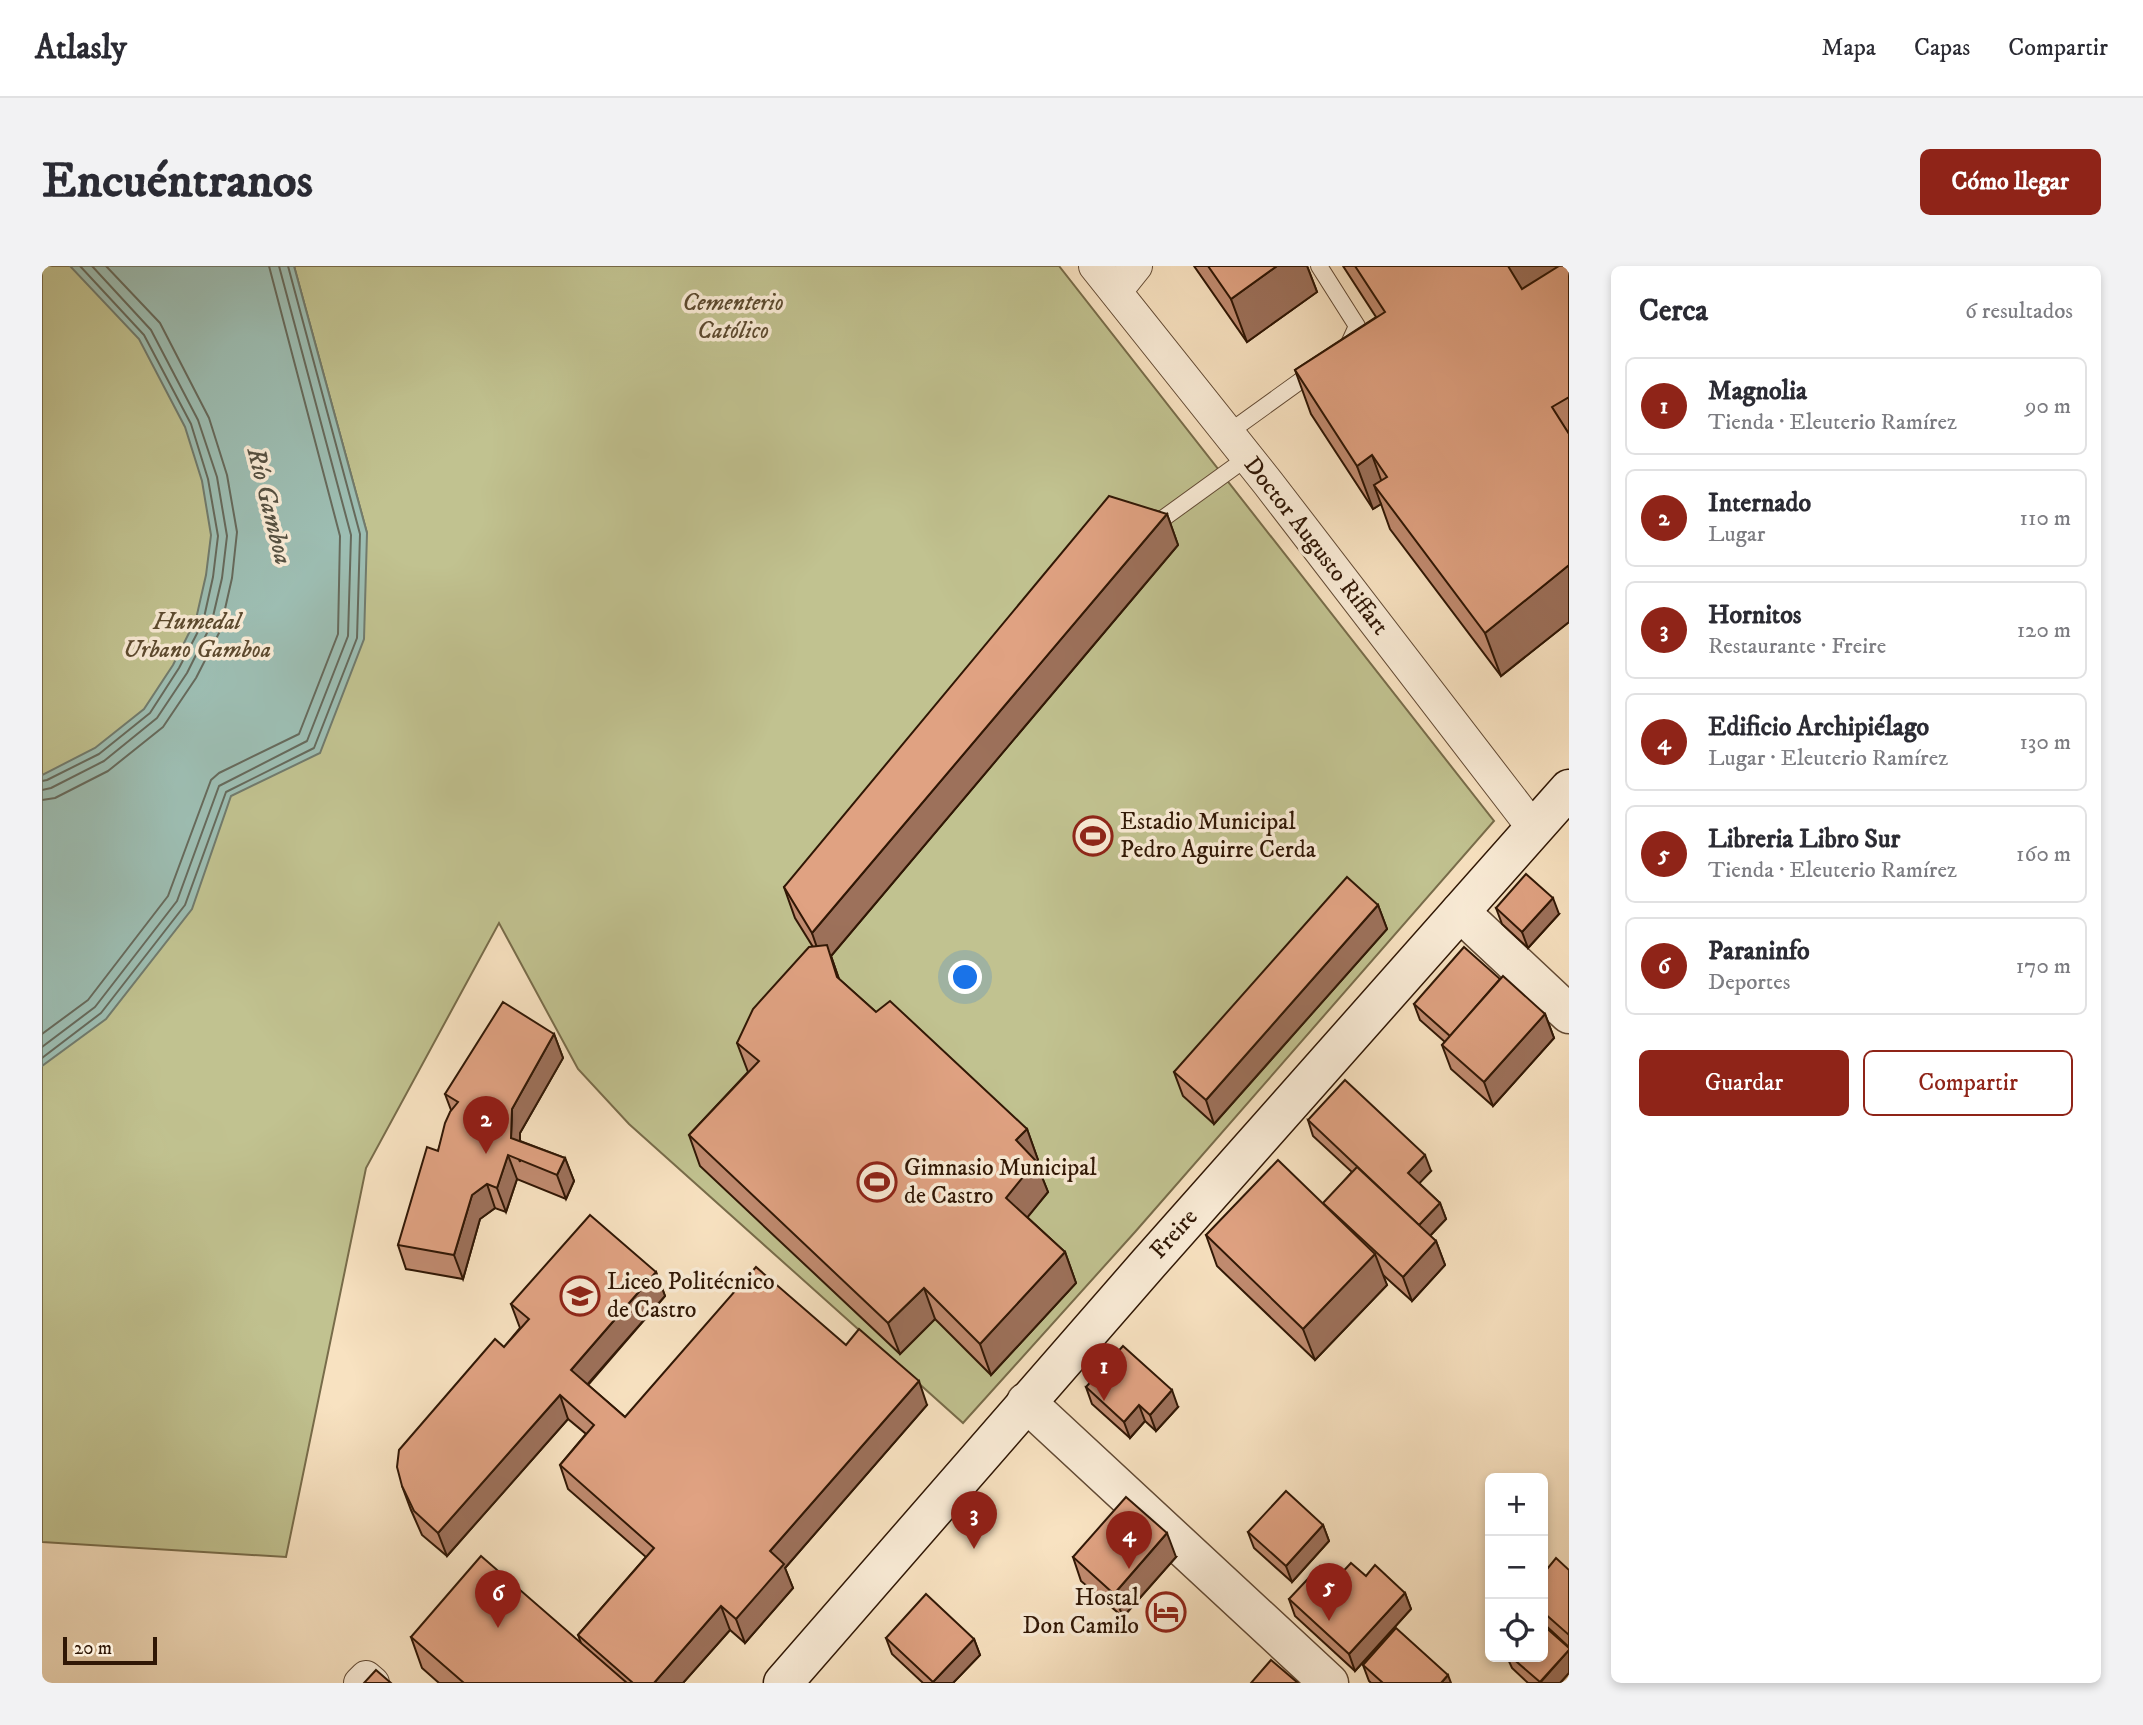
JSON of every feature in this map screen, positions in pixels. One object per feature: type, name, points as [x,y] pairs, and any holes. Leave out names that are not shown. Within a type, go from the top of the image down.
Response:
[{"type":"main road","name":"Freire","points":[[783,1683],[1026,1402],[1569,789]]},
{"type":"main road","points":[[1460,912],[1569,1014]]},
{"type":"main road","points":[[1026,1402],[1329,1683]]},
{"type":"street","name":"Doctor Augusto Riffart","points":[[1095,266],[1248,457],[1534,829]]},
{"type":"street","points":[[1116,291],[1136,266]]},
{"type":"lane","points":[[1228,433],[1346,348],[1357,326],[1319,266]]},
{"type":"lane","points":[[1128,512],[1161,520],[1248,457]]},
{"type":"green space","name":"Cementerio Católico","points":[[42,266],[248,266],[367,533],[294,266],[1059,266],[1494,821],[1135,1232],[963,1423],[629,1124],[578,1069],[499,923],[366,1168],[286,1557],[42,1542]]},
{"type":"water","name":"Humedal Urbano Gamboa","points":[[70,266],[294,266],[367,533],[364,639],[320,753],[231,796],[192,909],[106,1019],[42,1066],[42,775],[95,748],[144,709],[173,665],[196,619],[206,575],[211,535],[202,481],[185,427],[139,339]]},
{"type":"building","points":[[1208,266],[1277,266],[1231,299]]},
{"type":"building","points":[[1355,266],[1508,266],[1522,289],[1559,266],[1569,266],[1569,397],[1552,407],[1569,434],[1569,565],[1485,633],[1374,485],[1387,477],[1372,455],[1357,466],[1295,370],[1385,312]]},
{"type":"building","points":[[1109,496],[1167,514],[812,933],[784,887]]},
{"type":"building","points":[[1526,874],[1553,898],[1522,932],[1496,908]]},
{"type":"building","points":[[1347,877],[1378,905],[1206,1100],[1174,1072]]},
{"type":"building","name":"Gimnasio Municipal de Castro","points":[[827,945],[837,977],[876,1012],[890,1001],[1027,1129],[1016,1140],[1036,1161],[1006,1198],[1065,1252],[980,1344],[924,1288],[888,1323],[689,1135],[759,1061],[737,1043],[753,1009],[809,947]]},
{"type":"building","points":[[1464,947],[1500,979],[1450,1036],[1414,1004]]},
{"type":"building","points":[[1503,976],[1545,1014],[1484,1082],[1442,1045]]},
{"type":"building","points":[[503,1002],[554,1034],[512,1109],[511,1138],[565,1158],[557,1175],[508,1155],[497,1188],[487,1184],[472,1195],[454,1255],[398,1245],[427,1147],[438,1151],[445,1123],[458,1102],[445,1094]]},
{"type":"building","points":[[1345,1080],[1425,1155],[1408,1173],[1440,1203],[1419,1225],[1308,1120]]},
{"type":"building","points":[[1278,1160],[1375,1254],[1303,1329],[1206,1235]]},
{"type":"building","points":[[1357,1167],[1436,1241],[1403,1277],[1323,1203]]},
{"type":"building","points":[[590,1215],[656,1272],[571,1370],[625,1417],[756,1267],[846,1345],[859,1329],[919,1381],[770,1551],[784,1564],[736,1619],[721,1606],[654,1683],[633,1683],[578,1635],[654,1548],[560,1465],[594,1425],[560,1395],[438,1533],[414,1511],[402,1486],[397,1467],[399,1450],[495,1339],[504,1347],[529,1319],[511,1304]]},
{"type":"building","points":[[1123,1346],[1172,1390],[1150,1415],[1139,1405],[1124,1422],[1086,1387]]},
{"type":"building","points":[[1286,1491],[1323,1525],[1286,1566],[1248,1532]]},
{"type":"building","points":[[1126,1497],[1167,1533],[1114,1594],[1073,1557]]},
{"type":"building","points":[[481,1556],[627,1683],[464,1683],[411,1637]]},
{"type":"building","points":[[1556,1558],[1569,1570],[1569,1635],[1548,1616],[1548,1568]]},
{"type":"building","points":[[1351,1563],[1366,1576],[1375,1565],[1405,1593],[1349,1654],[1289,1599],[1320,1566],[1335,1580]]},
{"type":"building","points":[[926,1594],[974,1639],[933,1682],[886,1638]]},
{"type":"building","points":[[1396,1628],[1448,1675],[1441,1683],[1383,1683],[1363,1665]]},
{"type":"building","points":[[1548,1629],[1569,1650],[1540,1682],[1517,1662],[1548,1662]]},
{"type":"building","points":[[1271,1660],[1298,1683],[1251,1683]]},
{"type":"building","points":[[376,1670],[391,1683],[364,1683]]},
{"type":"place","name":"Estadio Municipal Pedro Aguirre Cerda","points":[[1093,836]]},
{"type":"place","name":"Internado","points":[[486,1154]]},
{"type":"place","name":"Gimnasio Municipal de Castro","points":[[877,1182]]},
{"type":"place","name":"Liceo Politécnico de Castro","points":[[580,1296]]},
{"type":"place","name":"Magnolia","points":[[1104,1401]]},
{"type":"place","name":"Hornitos","points":[[974,1549]]},
{"type":"place","name":"Edificio Archipiélago","points":[[1129,1569]]},
{"type":"place","name":"Hostal Don Camilo","points":[[1166,1612]]},
{"type":"place","name":"Libreria Libro Sur","points":[[1329,1621]]},
{"type":"place","name":"Paraninfo","points":[[498,1628]]},
{"type":"water label","name":"Río Gamboa","points":[[269,506]]}]
